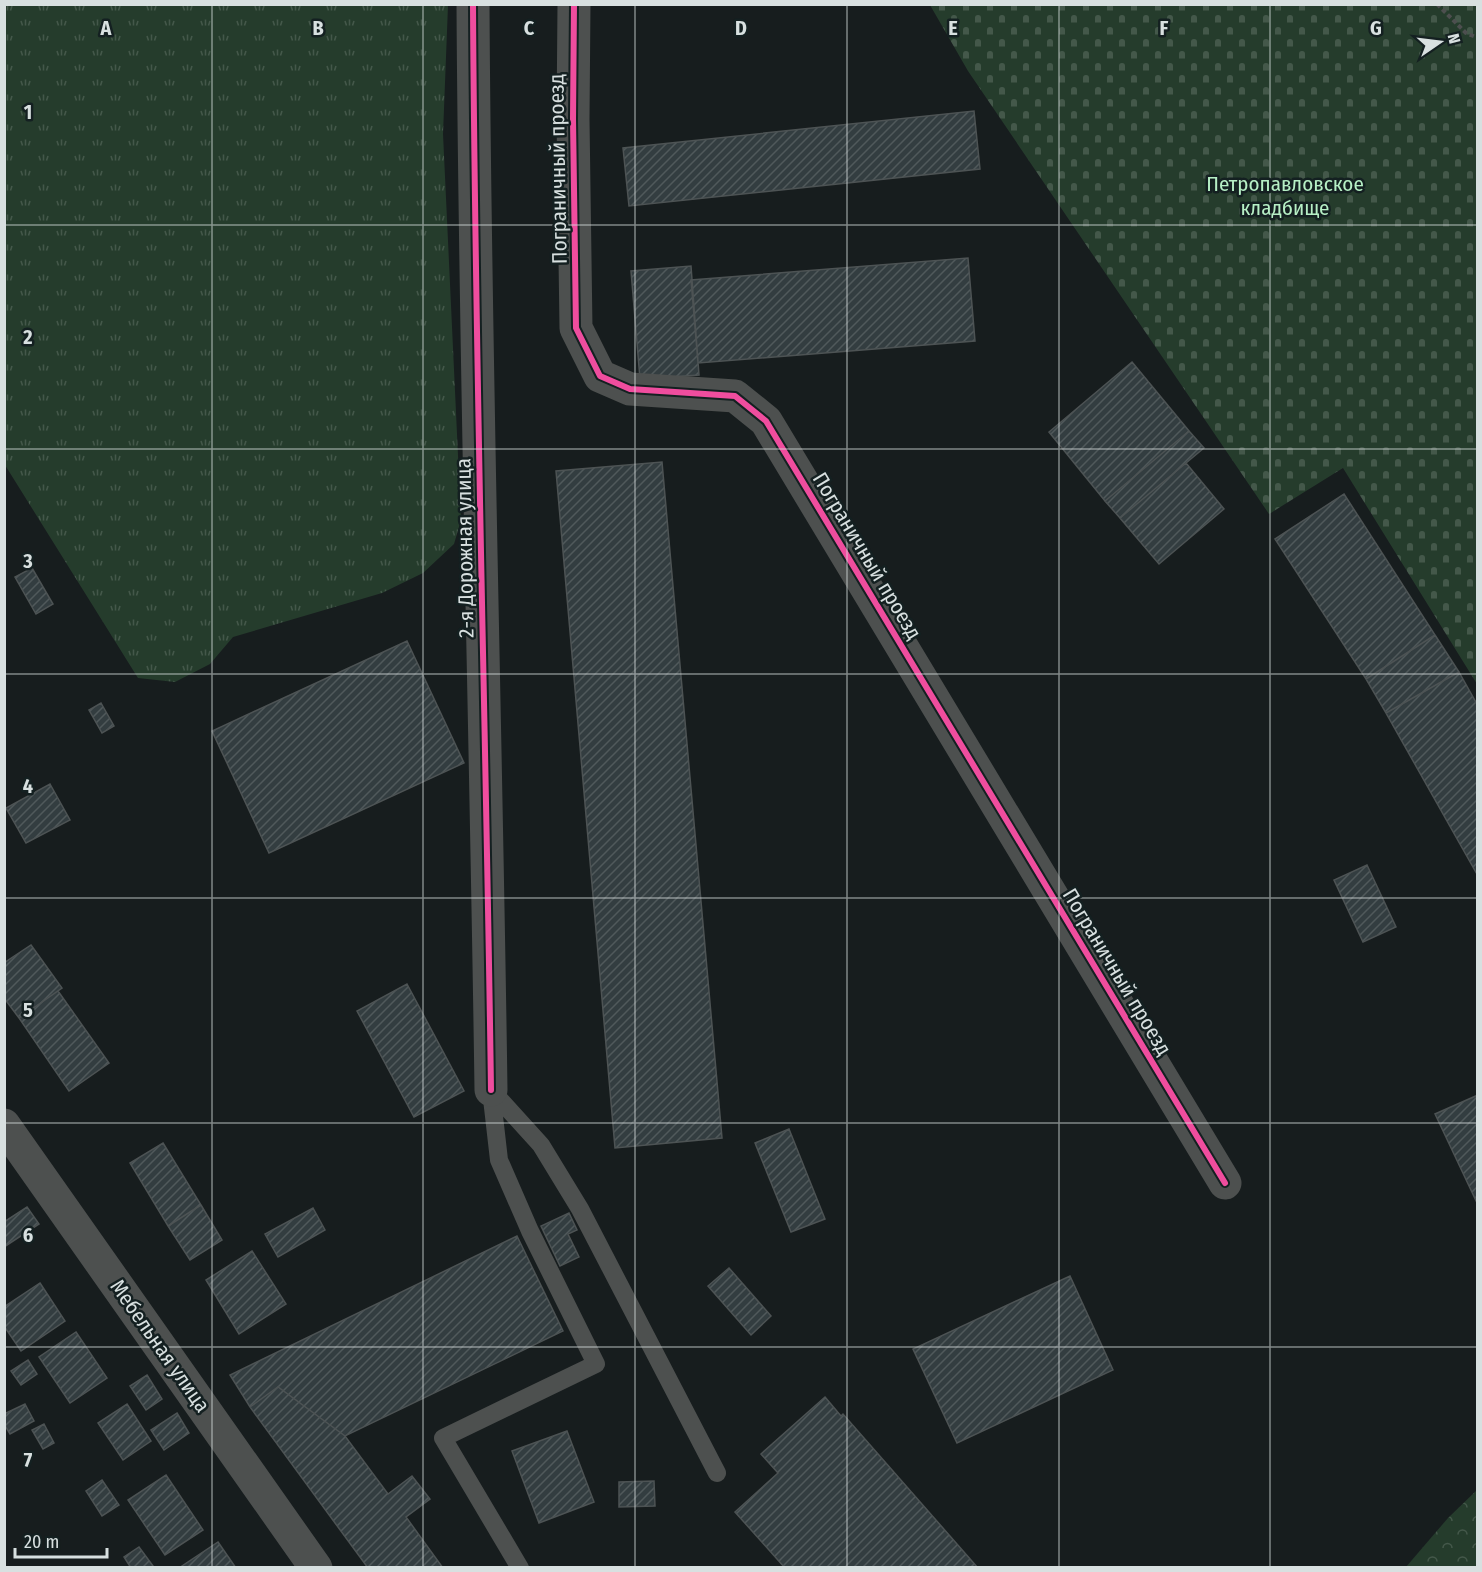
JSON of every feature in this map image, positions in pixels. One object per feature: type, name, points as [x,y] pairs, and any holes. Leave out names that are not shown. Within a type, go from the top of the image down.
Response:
[{"type":"street","name":"2-я Дорожная улица","points":[[473,4],[474,215],[487,756],[491,1090]]},
{"type":"street","name":"Пограничный проезд","points":[[574,4],[576,328],[600,376],[630,389],[735,396],[766,421],[1225,1183]]},
{"type":"street","name":"Мебельная улица","points":[[4,1125],[316,1568]]},
{"type":"lane","points":[[491,1090],[541,1146],[580,1209],[717,1473]]},
{"type":"lane","points":[[491,1090],[499,1160],[530,1231],[596,1364],[443,1438],[520,1568]]},
{"type":"path","points":[[1437,4],[1466,33],[1478,38]]},
{"type":"green space","points":[[6,4],[448,5],[443,134],[461,520],[454,544],[423,573],[382,593],[233,637],[210,664],[175,682],[138,678],[5,465]]},
{"type":"green space","name":"Петропавловское кладбище","points":[[930,5],[1477,5],[1477,684],[1343,468],[1269,514],[968,71]]},
{"type":"green space","points":[[1477,1490],[1477,1567],[1406,1567],[1448,1518]]},
{"type":"building","points":[[974,111],[980,169],[629,206],[623,148]]},
{"type":"building","points":[[968,258],[975,341],[698,363],[691,280]]},
{"type":"building","points":[[691,266],[699,375],[640,379],[631,271]]},
{"type":"building","points":[[1132,362],[1189,431],[1105,501],[1049,432]]},
{"type":"building","points":[[1189,431],[1204,448],[1120,518],[1105,501]]},
{"type":"building","points":[[662,462],[722,1138],[615,1148],[556,471]]},
{"type":"building","points":[[1186,463],[1224,509],[1159,564],[1120,518]]},
{"type":"building","points":[[1344,494],[1435,635],[1366,679],[1275,539]]},
{"type":"building","points":[[32,568],[53,604],[36,614],[15,577]]},
{"type":"building","points":[[1435,635],[1459,672],[1386,713],[1366,679]]},
{"type":"building","points":[[407,641],[464,763],[269,853],[212,731]]},
{"type":"building","points":[[1459,672],[1478,706],[1478,876],[1386,713]]},
{"type":"building","points":[[101,703],[114,726],[102,733],[89,710]]},
{"type":"building","points":[[50,784],[70,820],[26,843],[6,808]]},
{"type":"building","points":[[1367,865],[1396,927],[1363,942],[1334,880]]},
{"type":"building","points":[[31,945],[62,988],[19,1018],[4,998],[4,963]]},
{"type":"building","points":[[407,984],[464,1091],[414,1117],[357,1011]]},
{"type":"building","points":[[58,991],[109,1063],[69,1091],[19,1018]]},
{"type":"building","points":[[1478,1095],[1478,1205],[1435,1114]]},
{"type":"building","points":[[789,1129],[825,1219],[791,1232],[755,1143]]},
{"type":"building","points":[[163,1143],[201,1205],[168,1226],[130,1163]]},
{"type":"building","points":[[201,1205],[222,1240],[190,1260],[168,1226]]},
{"type":"building","points":[[27,1207],[39,1224],[4,1247],[4,1222]]},
{"type":"building","points":[[313,1208],[325,1230],[278,1257],[265,1234]]},
{"type":"building","points":[[569,1213],[577,1230],[568,1234],[579,1257],[560,1266],[541,1226]]},
{"type":"building","points":[[517,1236],[563,1331],[345,1436],[278,1387],[250,1407],[230,1375]]},
{"type":"building","points":[[252,1251],[286,1304],[239,1334],[206,1280]]},
{"type":"building","points":[[729,1268],[771,1316],[751,1335],[708,1286]]},
{"type":"building","points":[[1070,1276],[1113,1370],[957,1443],[913,1349]]},
{"type":"building","points":[[40,1283],[65,1321],[21,1351],[4,1326],[4,1307]]},
{"type":"building","points":[[76,1332],[107,1378],[70,1403],[39,1357]]},
{"type":"building","points":[[28,1360],[37,1374],[21,1385],[11,1371]]},
{"type":"building","points":[[147,1375],[162,1399],[146,1410],[130,1386]]},
{"type":"building","points":[[278,1387],[345,1436],[388,1494],[412,1476],[430,1499],[406,1517],[443,1568],[368,1568],[250,1407]]},
{"type":"building","points":[[825,1397],[841,1416],[843,1414],[978,1568],[785,1568],[735,1512],[778,1473],[761,1454]]},
{"type":"building","points":[[25,1404],[34,1421],[10,1434],[4,1424],[4,1414]]},
{"type":"building","points":[[127,1404],[151,1441],[123,1460],[98,1423]]},
{"type":"building","points":[[177,1413],[189,1433],[164,1450],[151,1430]]},
{"type":"building","points":[[44,1424],[54,1443],[43,1449],[32,1430]]},
{"type":"building","points":[[567,1431],[594,1502],[539,1523],[512,1451]]},
{"type":"building","points":[[166,1475],[203,1530],[165,1555],[128,1500]]},
{"type":"building","points":[[102,1480],[119,1505],[102,1516],[86,1491]]},
{"type":"building","points":[[654,1481],[655,1506],[619,1507],[619,1482]]},
{"type":"building","points":[[218,1542],[236,1568],[179,1568]]},
{"type":"building","points":[[139,1547],[153,1566],[151,1568],[131,1568],[124,1557]]},
{"type":"cycle path","points":[[473,4],[491,1090]]},
{"type":"cycle path","points":[[574,4],[576,328],[600,376],[630,389],[735,396],[766,421],[1225,1183]]}]
